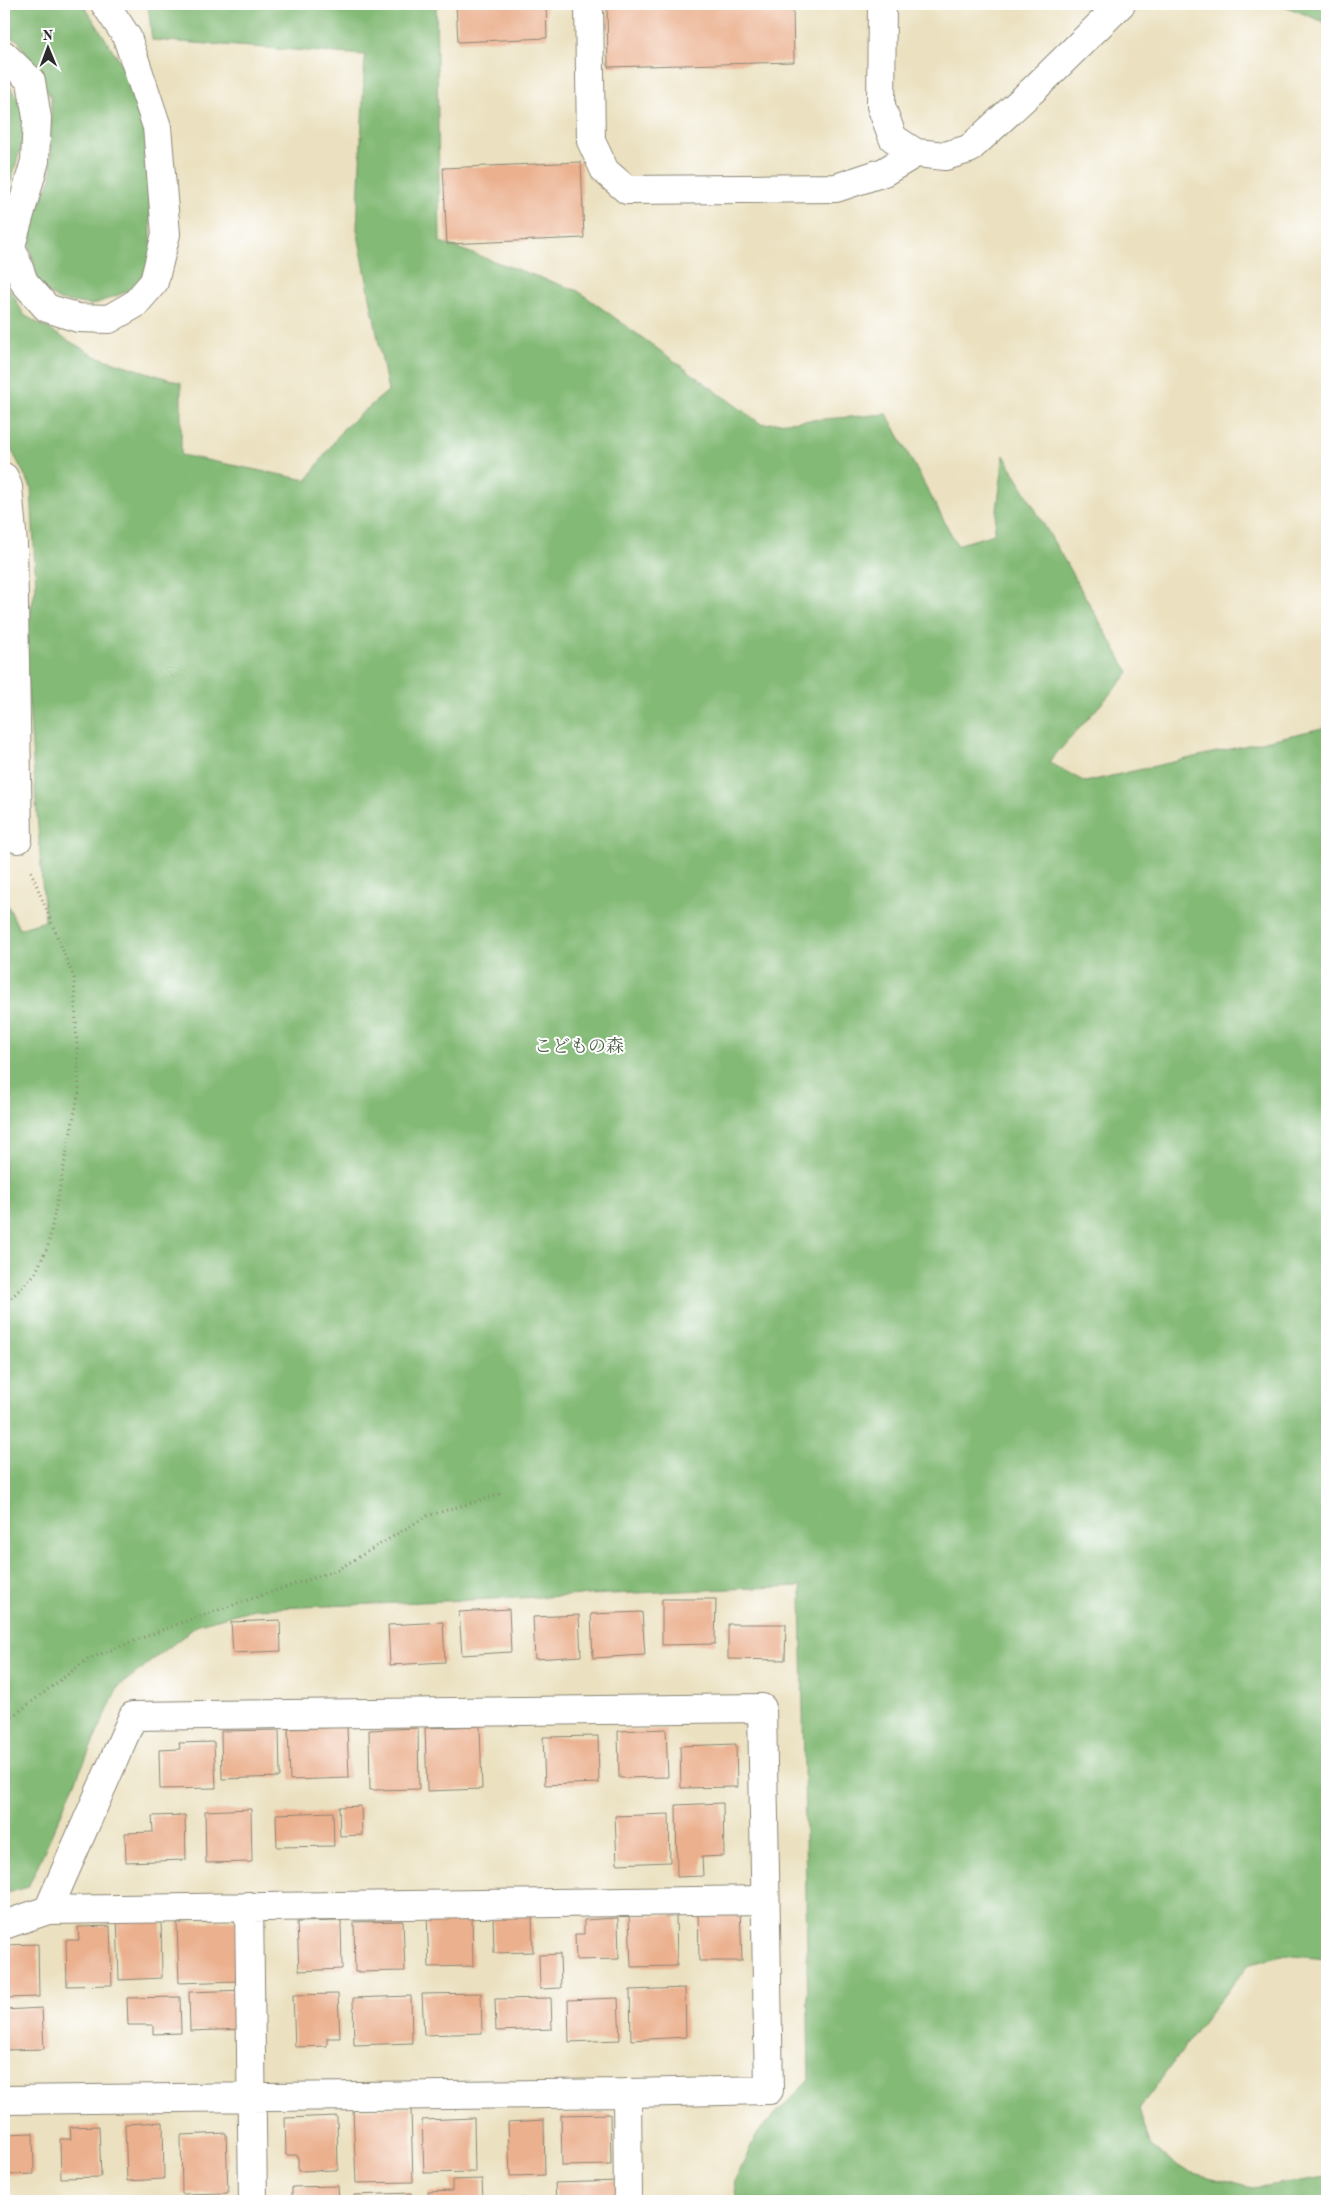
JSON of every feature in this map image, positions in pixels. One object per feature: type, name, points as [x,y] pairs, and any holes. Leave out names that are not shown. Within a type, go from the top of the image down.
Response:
[{"type":"street","points":[[4,55],[31,81],[37,118],[35,162],[11,246],[24,282],[47,308],[78,318],[109,319],[135,304],[154,282],[166,234],[157,127],[127,37],[105,4]]},
{"type":"street","points":[[589,4],[591,141],[605,171],[627,190],[836,188],[884,172],[916,152]]},
{"type":"street","points":[[882,4],[881,106],[893,138],[916,152],[945,156],[969,149],[1121,4]]},
{"type":"street","points":[[4,477],[8,487],[14,544],[18,840]]},
{"type":"street","points":[[4,2100],[769,2090],[762,1708],[133,1716],[48,1910]]},
{"type":"street","points":[[4,1925],[48,1910],[765,1900]]},
{"type":"street","points":[[248,1906],[253,2201]]},
{"type":"street","points":[[627,2093],[628,2201]]},
{"type":"path","points":[[4,1305],[35,1274],[48,1246],[79,1091],[74,978],[18,840]]},
{"type":"path","points":[[4,1723],[88,1659],[180,1623],[337,1570],[427,1516],[501,1494]]},
{"type":"green space","points":[[4,4],[83,4],[130,77],[148,145],[152,266],[126,292],[92,305],[59,300],[39,286],[27,235],[51,178],[51,98],[18,40],[4,36]]},
{"type":"green space","name":"こどもの森","points":[[148,4],[436,4],[440,242],[578,291],[761,424],[887,414],[957,545],[994,534],[1004,455],[1129,673],[1049,762],[1085,782],[1327,727],[1327,1959],[1282,1955],[1250,1963],[1211,2011],[1139,2109],[1151,2148],[1189,2172],[1252,2188],[1327,2177],[1327,2201],[737,2201],[734,2183],[758,2132],[809,2080],[801,1586],[254,1609],[199,1624],[118,1687],[28,1887],[4,1894],[4,897],[19,929],[45,921],[24,640],[36,587],[31,487],[4,436],[4,278],[24,315],[95,356],[181,383],[181,455],[307,480],[343,429],[388,391],[357,229],[365,55],[152,40]]},
{"type":"green space","points":[[1279,4],[1327,4],[1327,23]]},
{"type":"green space","points":[[4,78],[30,115],[4,206]]},
{"type":"building","points":[[456,4],[546,4],[547,38],[458,42]]},
{"type":"building","points":[[607,4],[793,4],[794,62],[608,67]]},
{"type":"building","points":[[581,162],[584,238],[447,244],[443,168]]},
{"type":"building","points":[[662,1599],[716,1599],[715,1644],[662,1645]]},
{"type":"building","points":[[509,1609],[511,1652],[462,1655],[459,1612]]},
{"type":"building","points":[[642,1612],[645,1655],[593,1658],[591,1614]]},
{"type":"building","points":[[579,1615],[581,1656],[535,1659],[533,1617]]},
{"type":"building","points":[[280,1620],[281,1651],[233,1653],[231,1622]]},
{"type":"building","points":[[443,1622],[445,1662],[390,1665],[388,1625]]},
{"type":"building","points":[[728,1624],[786,1624],[785,1660],[728,1659]]},
{"type":"building","points":[[480,1726],[482,1789],[427,1791],[425,1728]]},
{"type":"building","points":[[347,1727],[349,1778],[290,1780],[288,1729]]},
{"type":"building","points":[[418,1728],[419,1789],[370,1790],[369,1730]]},
{"type":"building","points":[[666,1729],[668,1777],[619,1778],[618,1731]]},
{"type":"building","points":[[279,1730],[280,1777],[222,1779],[221,1731]]},
{"type":"building","points":[[598,1736],[599,1783],[545,1785],[543,1737]]},
{"type":"building","points":[[214,1742],[216,1788],[160,1789],[159,1750],[180,1749],[179,1743]]},
{"type":"building","points":[[736,1744],[737,1787],[681,1788],[680,1746]]},
{"type":"building","points":[[723,1803],[724,1856],[702,1857],[703,1876],[677,1877],[676,1805]]},
{"type":"building","points":[[361,1806],[362,1835],[340,1836],[339,1807]]},
{"type":"building","points":[[251,1809],[252,1862],[206,1863],[205,1811]]},
{"type":"building","points":[[333,1812],[334,1846],[277,1847],[276,1814]]},
{"type":"building","points":[[669,1814],[670,1862],[617,1864],[615,1816]]},
{"type":"building","points":[[185,1815],[186,1860],[126,1862],[125,1833],[153,1832],[152,1816]]},
{"type":"building","points":[[740,1908],[742,1961],[699,1961],[698,1909]]},
{"type":"building","points":[[472,1913],[473,1966],[429,1967],[427,1914]]},
{"type":"building","points":[[161,1914],[162,1978],[119,1980],[117,1916]]},
{"type":"building","points":[[532,1914],[533,1952],[494,1953],[493,1915]]},
{"type":"building","points":[[676,1915],[677,1966],[631,1967],[629,1916]]},
{"type":"building","points":[[618,1918],[619,1959],[576,1960],[575,1934],[584,1934],[584,1920]]},
{"type":"building","points":[[236,1921],[238,1981],[179,1983],[177,1923]]},
{"type":"building","points":[[341,1921],[342,1969],[299,1971],[297,1922]]},
{"type":"building","points":[[403,1921],[405,1971],[355,1972],[354,1922]]},
{"type":"building","points":[[110,1926],[112,1985],[67,1986],[66,1940],[79,1940],[78,1927]]},
{"type":"building","points":[[38,1944],[39,1997],[4,1998],[4,1945]]},
{"type":"building","points":[[560,1954],[561,1988],[540,1989],[539,1955]]},
{"type":"building","points":[[685,1988],[686,2037],[631,2040],[630,1990]]},
{"type":"building","points":[[245,1990],[246,2029],[190,2031],[189,1992]]},
{"type":"building","points":[[481,1993],[482,2033],[424,2035],[422,1994]]},
{"type":"building","points":[[338,1994],[340,2038],[327,2038],[327,2046],[295,2047],[293,1995]]},
{"type":"building","points":[[411,1996],[412,2043],[354,2045],[353,1998]]},
{"type":"building","points":[[180,1997],[181,2033],[153,2034],[153,2025],[128,2025],[127,1998]]},
{"type":"building","points":[[551,1998],[552,2029],[496,2031],[495,1999]]},
{"type":"building","points":[[618,1998],[620,2040],[569,2042],[568,2000]]},
{"type":"building","points":[[42,2008],[44,2049],[4,2050],[4,2010]]},
{"type":"building","points":[[411,2108],[413,2182],[356,2183],[353,2109]]},
{"type":"building","points":[[610,2114],[611,2165],[562,2166],[561,2115]]},
{"type":"building","points":[[337,2116],[338,2170],[298,2171],[298,2155],[286,2155],[285,2118]]},
{"type":"building","points":[[474,2118],[475,2172],[424,2173],[422,2120]]},
{"type":"building","points":[[544,2120],[545,2175],[510,2176],[508,2122]]},
{"type":"building","points":[[163,2122],[164,2179],[127,2181],[125,2124]]},
{"type":"building","points":[[99,2126],[101,2177],[61,2178],[60,2139],[71,2139],[70,2127]]},
{"type":"building","points":[[33,2133],[34,2174],[4,2175],[4,2134]]},
{"type":"building","points":[[226,2133],[228,2193],[182,2194],[181,2135]]},
{"type":"building","points":[[482,2179],[483,2201],[429,2201],[428,2192],[452,2191],[452,2180]]},
{"type":"building","points":[[620,2181],[620,2201],[556,2201],[555,2183]]},
{"type":"building","points":[[338,2186],[339,2201],[292,2201],[292,2187]]},
{"type":"building","points":[[411,2193],[411,2201],[354,2201],[354,2195]]},
{"type":"building","points":[[227,2198],[227,2201],[179,2201],[179,2200]]},
{"type":"building","points":[[524,2198],[524,2201],[492,2201],[492,2199]]}]
